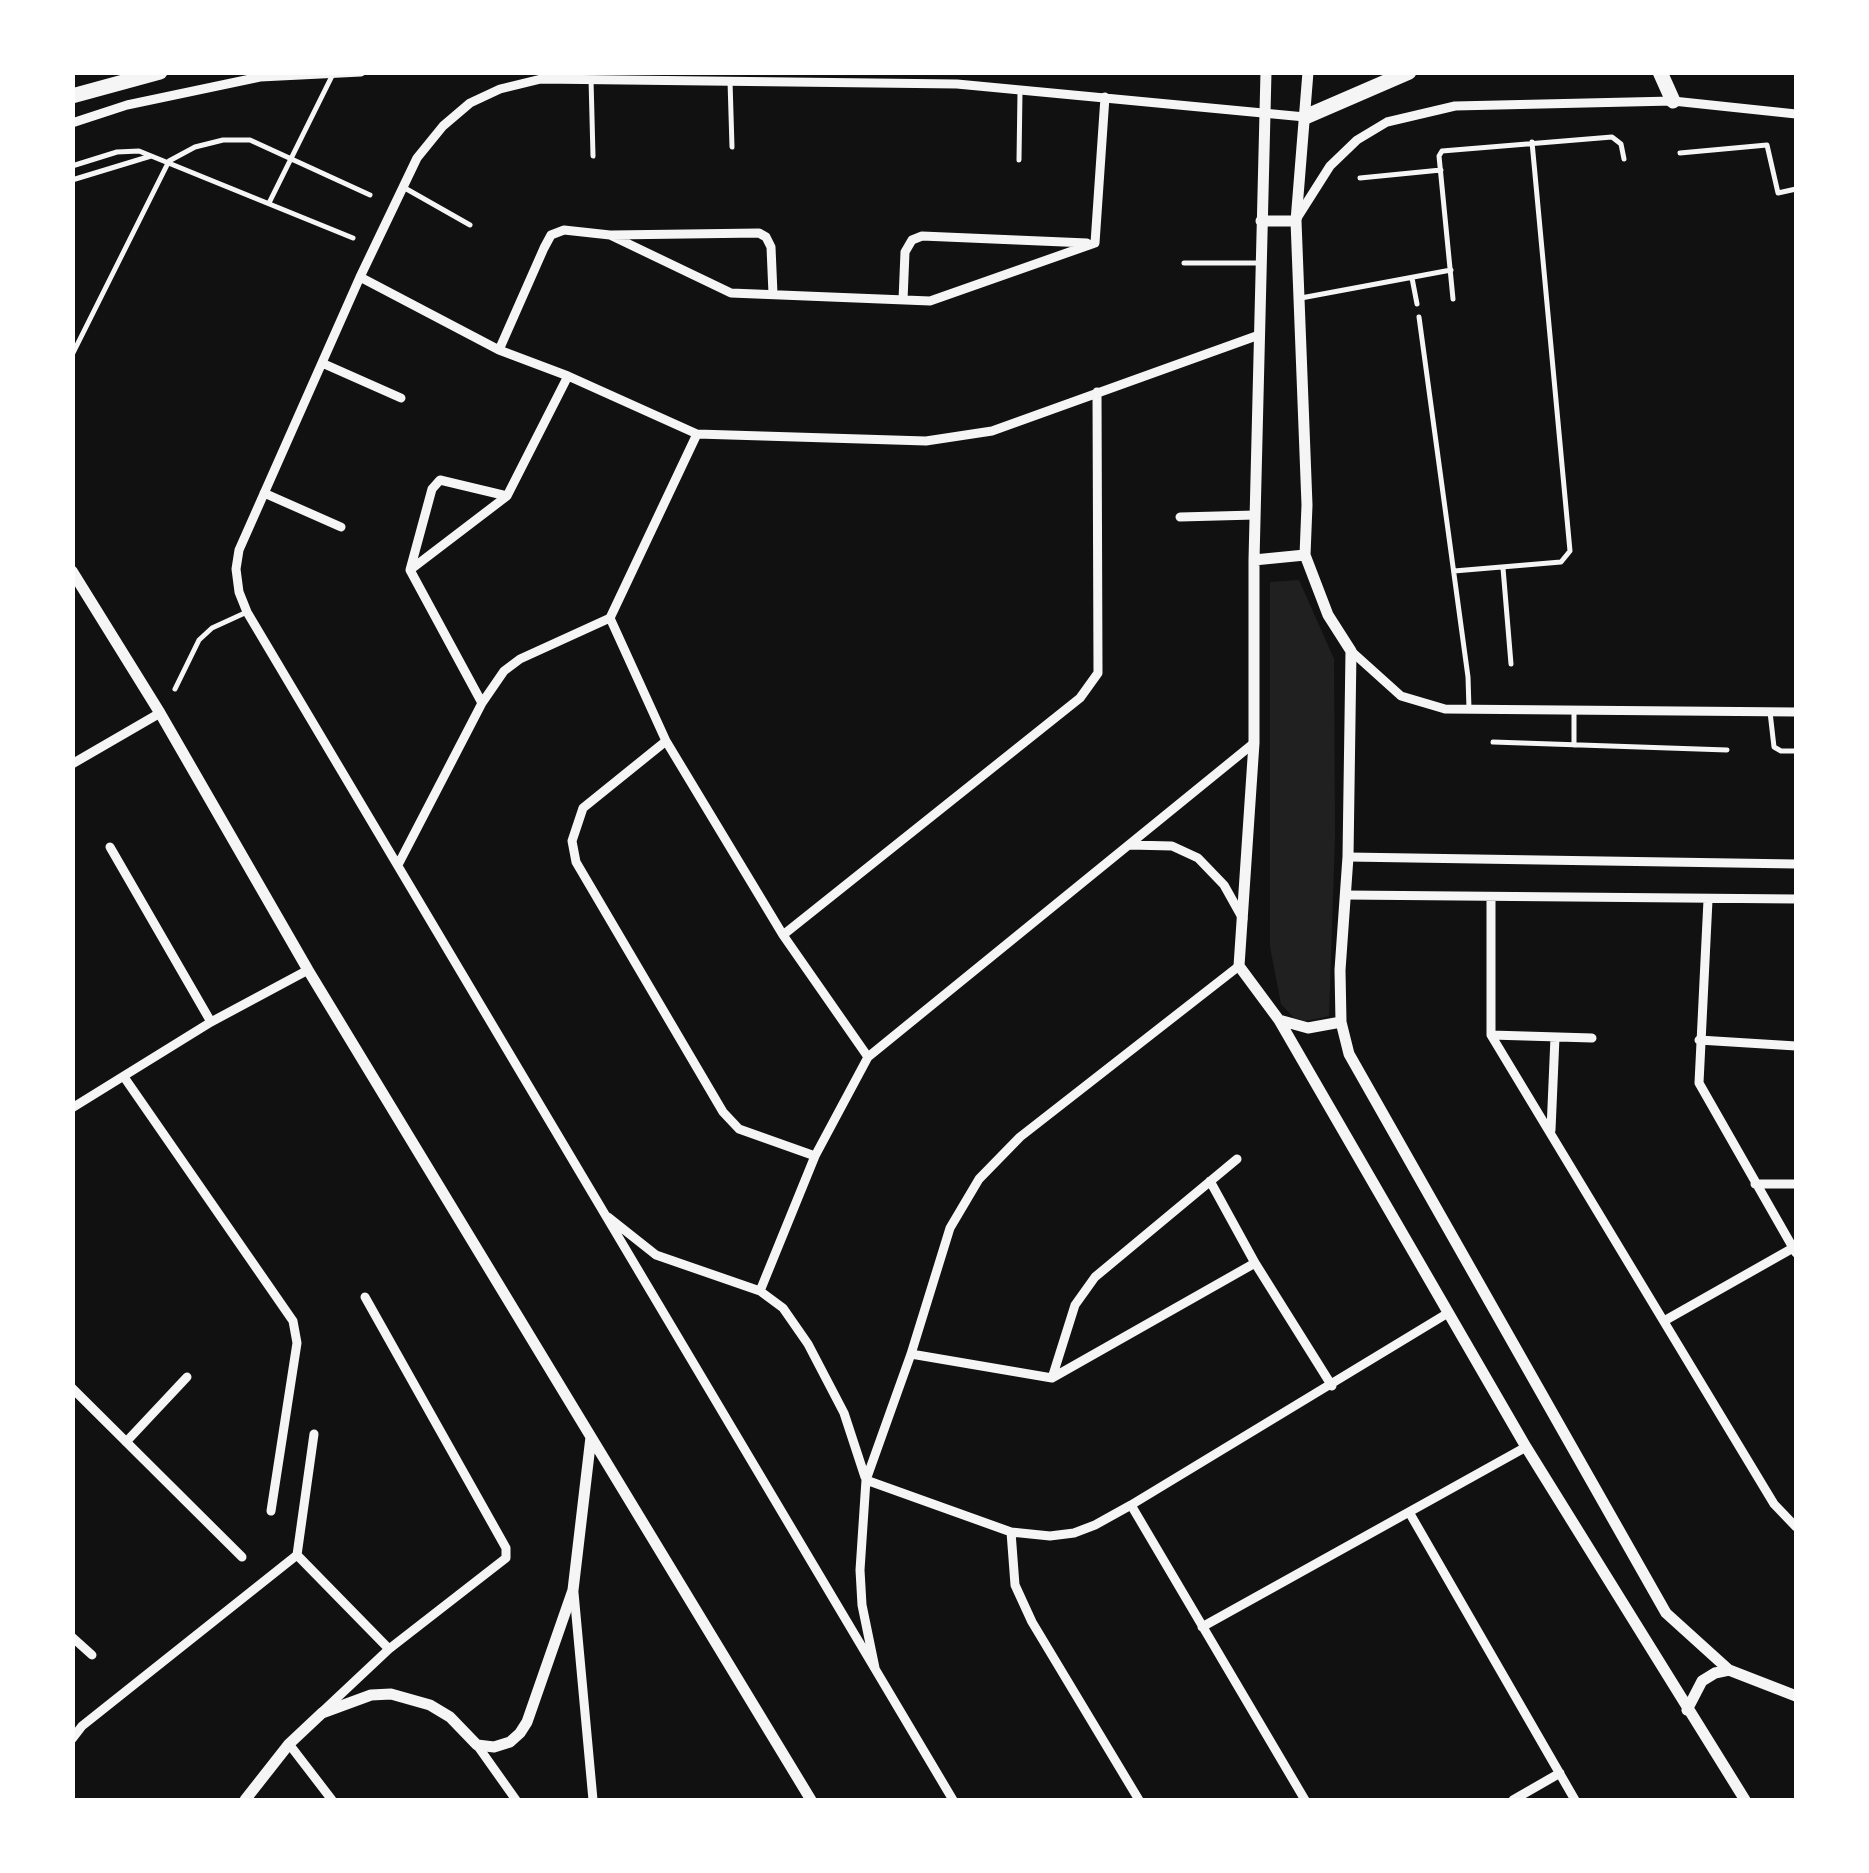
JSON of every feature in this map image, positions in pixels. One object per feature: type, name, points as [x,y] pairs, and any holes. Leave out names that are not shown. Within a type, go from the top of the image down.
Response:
[{"type":"main road","points":[[72,96],[160,72]]},
{"type":"main road","points":[[1305,118],[1409,72]]},
{"type":"main road","points":[[1660,72],[1673,102]]},
{"type":"street","points":[[72,123],[127,105],[260,77],[361,72]]},
{"type":"street","points":[[1266,72],[1254,560],[1254,742],[1239,966],[1278,1020],[1526,1447],[1745,1800]]},
{"type":"street","points":[[1308,72],[1296,221],[1307,504],[1305,556],[1328,614],[1351,651],[1401,696],[1446,708],[1796,712]]},
{"type":"street","points":[[953,1800],[247,612],[239,592],[239,550],[417,158],[442,126],[470,103],[500,89],[541,79],[957,84],[1305,118]]},
{"type":"street","points":[[1095,243],[1104,97]]},
{"type":"street","points":[[1296,221],[1330,166],[1357,140],[1387,122],[1455,106],[1673,102],[1796,114]]},
{"type":"street","points":[[1261,221],[1296,221]]},
{"type":"street","points":[[499,350],[551,235],[564,230],[610,235],[759,233],[771,247],[773,294]]},
{"type":"street","points":[[610,235],[731,294],[930,301],[1095,243]]},
{"type":"street","points":[[903,300],[906,252],[912,240],[922,236],[1095,243]]},
{"type":"street","points":[[360,277],[499,350],[568,376],[697,434],[926,441],[992,430],[1259,336]]},
{"type":"street","points":[[322,363],[401,398]]},
{"type":"street","points":[[410,570],[506,496],[568,376]]},
{"type":"street","points":[[783,935],[1080,698],[1098,673],[1098,392]]},
{"type":"street","points":[[399,863],[482,702],[504,671],[610,618],[697,434]]},
{"type":"street","points":[[482,702],[410,570],[432,489],[440,480],[506,496]]},
{"type":"street","points":[[264,493],[341,527]]},
{"type":"street","points":[[1180,516],[1256,515]]},
{"type":"street","points":[[1254,560],[1305,556]]},
{"type":"street","points":[[74,580],[160,713],[308,970],[811,1800]]},
{"type":"street","points":[[610,618],[666,741],[783,935],[868,1057]]},
{"type":"street","points":[[1351,651],[1348,858],[1340,1022],[1360,1077],[1666,1613],[1729,1670],[1796,1696]]},
{"type":"street","points":[[72,764],[160,713]]},
{"type":"street","points":[[666,741],[583,808],[572,841],[576,862],[723,1112],[740,1129],[815,1156]]},
{"type":"street","points":[[760,1291],[815,1156],[868,1057],[1254,742]]},
{"type":"street","points":[[1130,845],[1172,846],[1198,858],[1224,886],[1244,922]]},
{"type":"street","points":[[110,847],[211,1022]]},
{"type":"street","points":[[1348,858],[1796,864]]},
{"type":"street","points":[[1346,895],[1796,899]]},
{"type":"street","points":[[1491,897],[1492,1035],[1774,1504],[1796,1528]]},
{"type":"street","points":[[1664,1321],[1795,1250],[1699,1083],[1708,900]]},
{"type":"street","points":[[877,1676],[862,1605],[860,1538],[866,1480],[912,1354],[950,1228],[979,1179],[1020,1136],[1239,966]]},
{"type":"street","points":[[72,1108],[211,1022],[308,970]]},
{"type":"street","points":[[1278,1020],[1308,1028],[1340,1022]]},
{"type":"street","points":[[1492,1035],[1592,1038]]},
{"type":"street","points":[[1551,1133],[1555,1037]]},
{"type":"street","points":[[1699,1040],[1796,1046]]},
{"type":"street","points":[[124,1077],[294,1321],[297,1343],[271,1511]]},
{"type":"street","points":[[1052,1378],[1075,1305],[1095,1277],[1238,1160]]},
{"type":"street","points":[[1210,1181],[1255,1263],[1332,1386]]},
{"type":"street","points":[[1755,1184],[1796,1184]]},
{"type":"street","points":[[604,1213],[656,1255],[760,1291],[783,1308],[808,1344],[844,1413],[866,1480]]},
{"type":"street","points":[[912,1354],[1052,1378],[1255,1263]]},
{"type":"street","points":[[245,1800],[290,1744],[389,1649],[506,1558],[506,1548],[364,1297]]},
{"type":"street","points":[[866,1480],[1011,1532],[1050,1536],[1074,1533],[1130,1505],[1448,1314]]},
{"type":"street","points":[[126,1442],[187,1378]]},
{"type":"street","points":[[72,1388],[242,1558]]},
{"type":"street","points":[[72,1738],[296,1555],[314,1434]]},
{"type":"street","points":[[591,1436],[574,1590],[593,1800]]},
{"type":"street","points":[[1202,1627],[1526,1447]]},
{"type":"street","points":[[1130,1505],[1305,1800]]},
{"type":"street","points":[[1408,1512],[1575,1800]]},
{"type":"street","points":[[1011,1532],[1015,1585],[1032,1622],[1139,1800]]},
{"type":"street","points":[[296,1555],[389,1649]]},
{"type":"street","points":[[478,1745],[494,1748],[510,1742],[527,1722],[574,1590]]},
{"type":"street","points":[[848,1626],[858,1631],[866,1622]]},
{"type":"street","points":[[72,1637],[92,1655]]},
{"type":"street","points":[[1687,1710],[1702,1681],[1715,1672],[1729,1670]]},
{"type":"street","points":[[322,1712],[371,1695],[391,1694],[440,1711],[478,1745],[516,1800]]},
{"type":"street","points":[[290,1744],[332,1800]]},
{"type":"street","points":[[1513,1800],[1560,1773]]},
{"type":"lane","points":[[268,203],[333,73]]},
{"type":"lane","points":[[591,79],[592,156]]},
{"type":"lane","points":[[730,81],[732,147]]},
{"type":"lane","points":[[1019,160],[1020,89]]},
{"type":"lane","points":[[1453,299],[1440,156],[1446,148],[1612,137],[1621,144],[1624,159]]},
{"type":"lane","points":[[72,355],[169,161],[195,147],[223,140],[250,140],[370,195]]},
{"type":"lane","points":[[1454,571],[1561,562],[1570,551],[1532,142]]},
{"type":"lane","points":[[1680,153],[1767,144],[1778,193],[1796,189]]},
{"type":"lane","points":[[72,166],[117,152],[140,151],[353,238]]},
{"type":"lane","points":[[72,180],[153,156]]},
{"type":"lane","points":[[1360,178],[1441,170]]},
{"type":"lane","points":[[403,187],[470,226]]},
{"type":"lane","points":[[1184,263],[1260,263]]},
{"type":"lane","points":[[1299,299],[1451,270]]},
{"type":"lane","points":[[1412,278],[1417,304]]},
{"type":"lane","points":[[1420,317],[1469,708]]},
{"type":"lane","points":[[1503,568],[1511,664]]},
{"type":"lane","points":[[175,690],[199,640],[212,628],[247,612]]},
{"type":"lane","points":[[1574,710],[1574,745]]},
{"type":"lane","points":[[1770,712],[1774,747],[1796,751]]},
{"type":"lane","points":[[1493,742],[1727,750]]},
{"type":"shaded area","points":[[1299,580],[1334,659],[1335,836],[1329,1016],[1306,1021],[1294,1018],[1281,1004],[1270,947],[1270,582]]}]
